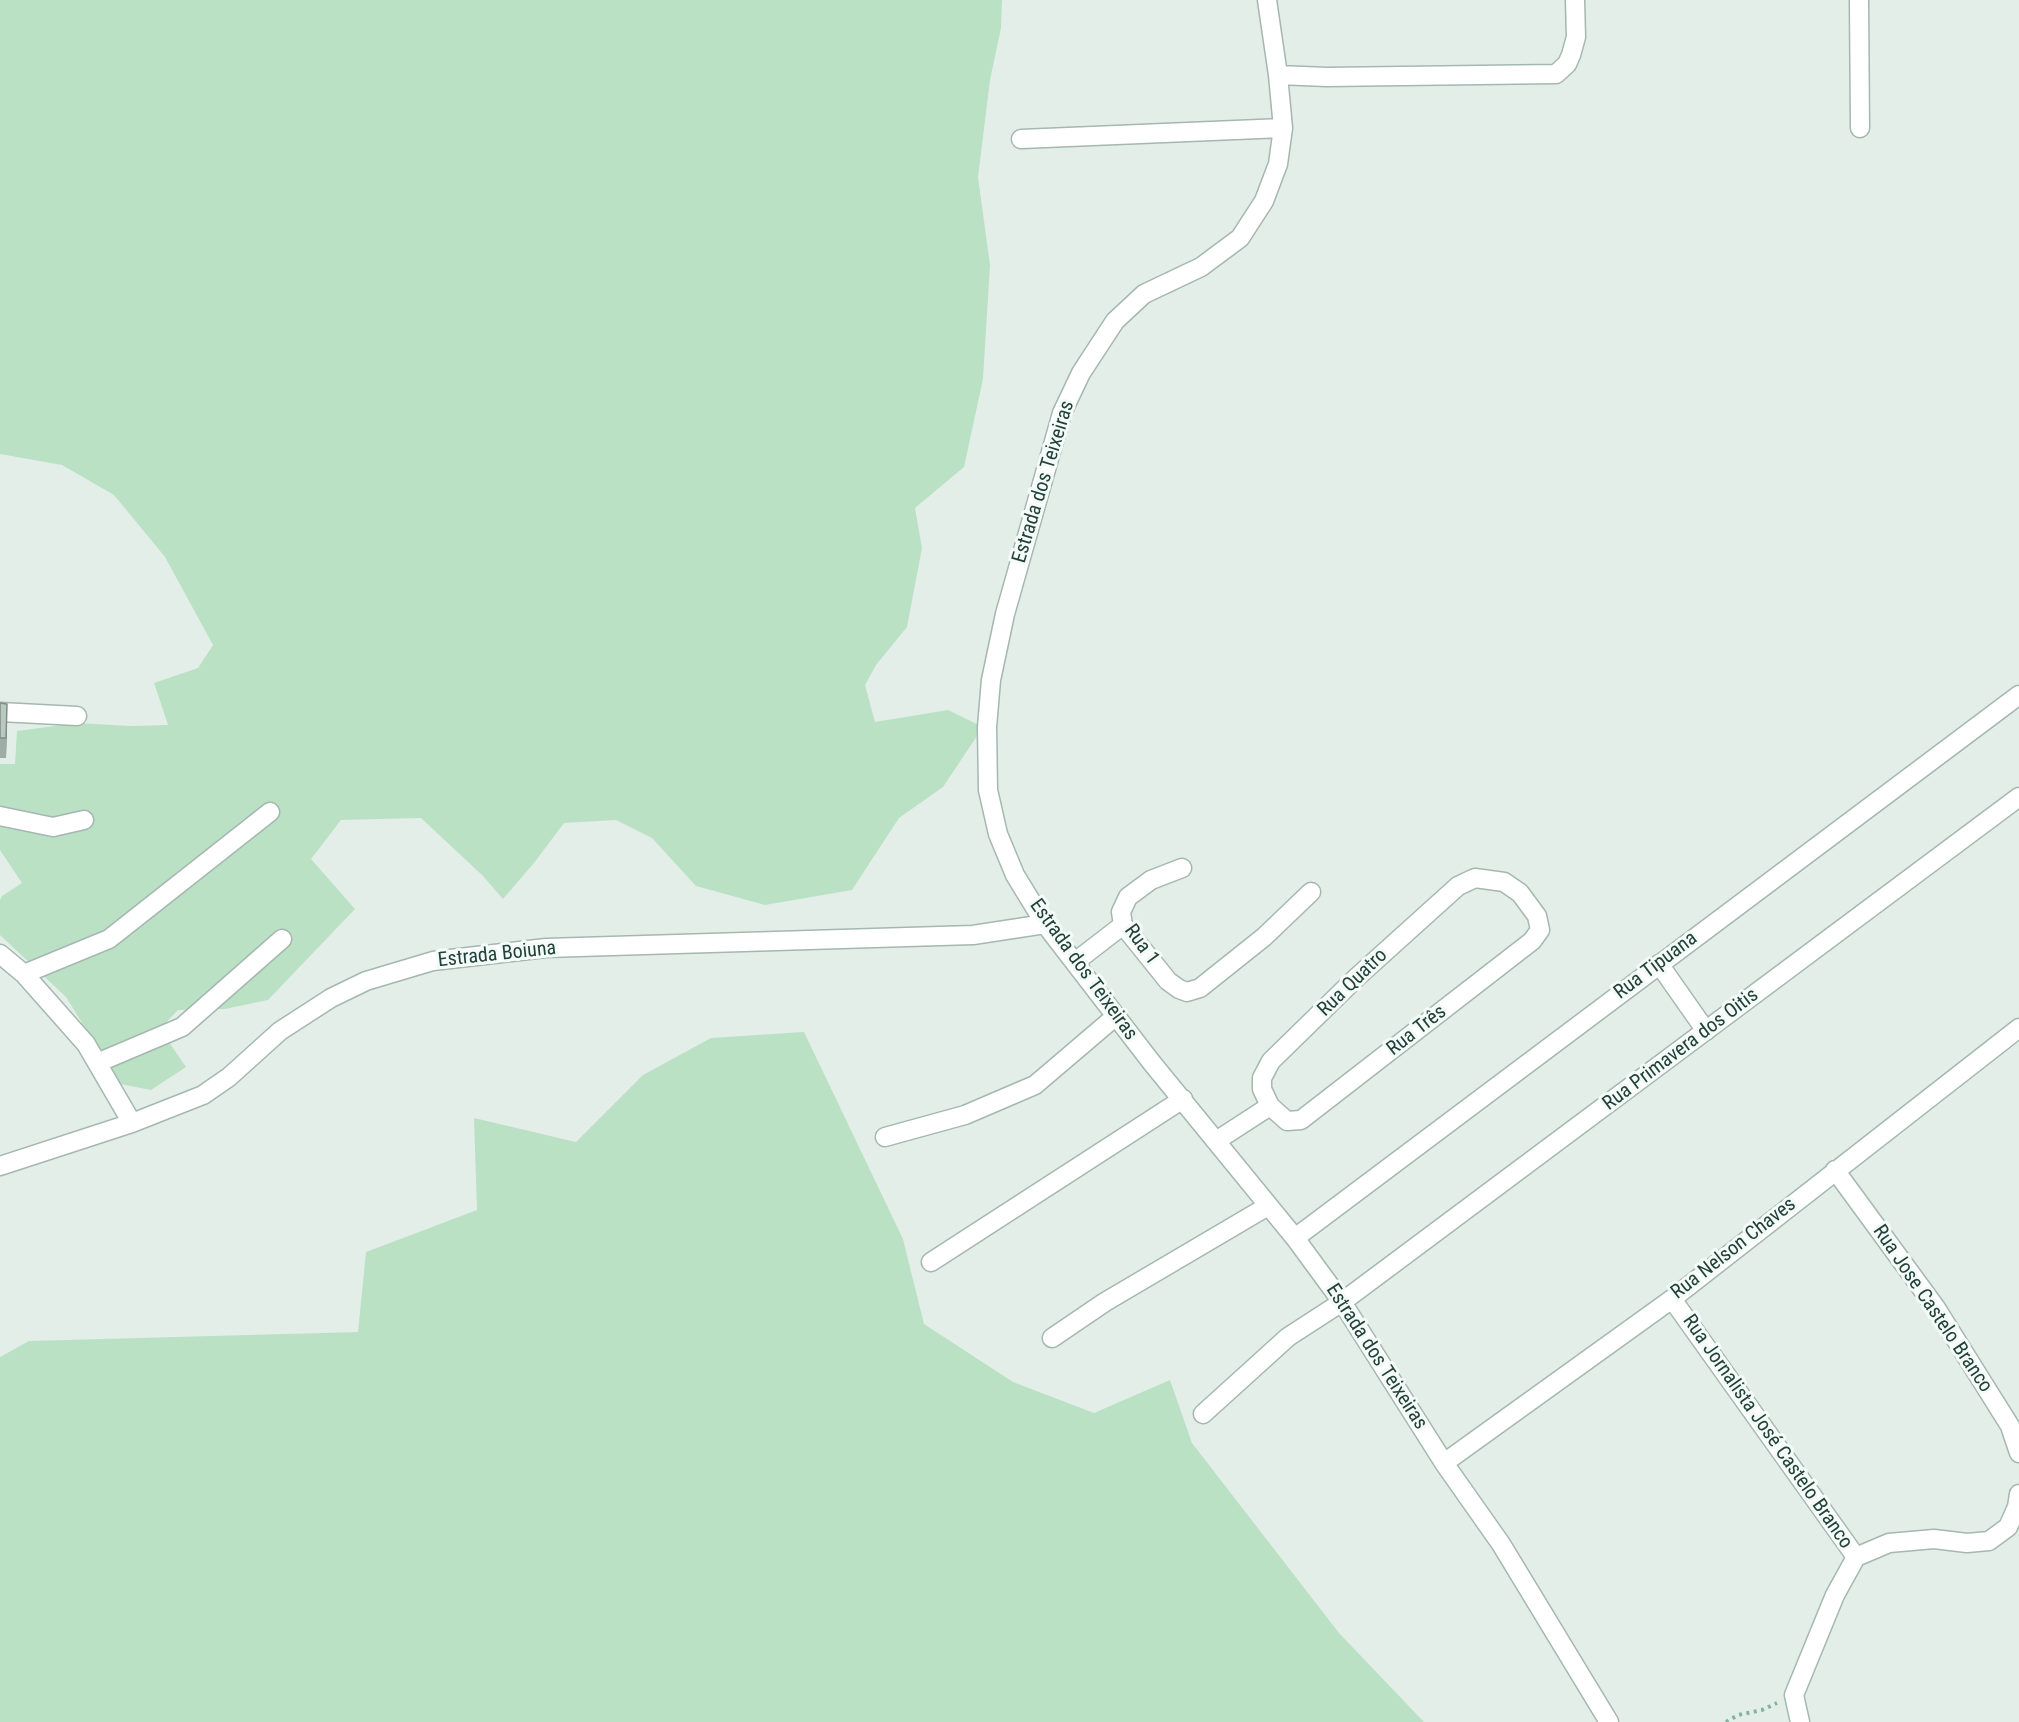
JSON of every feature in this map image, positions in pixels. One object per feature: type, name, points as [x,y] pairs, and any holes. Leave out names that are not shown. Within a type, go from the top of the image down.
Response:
[{"type":"street","name":"Estrada dos Teixeiras","points":[[1267,0],[1283,128],[1278,164],[1264,201],[1239,238],[1201,267],[1144,294],[1115,321],[1081,373],[1062,412],[1005,614],[991,680],[987,727],[988,790],[998,834],[1015,874],[1045,924],[1060,946],[1295,1238],[1342,1302],[1444,1463],[1501,1544],[1609,1722]]},
{"type":"street","points":[[1278,75],[1556,74],[1567,64],[1576,37],[1575,0]]},
{"type":"street","points":[[1859,0],[1860,128]]},
{"type":"street","points":[[1021,139],[1283,128]]},
{"type":"street","name":"Rua Tipuana","points":[[1295,1238],[2019,694]]},
{"type":"street","points":[[0,712],[77,716]]},
{"type":"street","name":"Rua Primavera dos Oitis","points":[[1203,1414],[1288,1336],[1342,1302],[2019,797]]},
{"type":"street","points":[[24,974],[109,939],[270,812]]},
{"type":"street","points":[[0,816],[53,827],[84,820]]},
{"type":"street","name":"Rua 1","points":[[1182,868],[1151,880],[1128,897],[1121,912],[1123,926],[1168,981],[1186,992],[1200,988],[1271,931],[1311,892]]},
{"type":"street","name":"Rua Três","points":[[1269,1106],[1287,1121],[1301,1120],[1532,941],[1540,930],[1537,915],[1520,893],[1504,882],[1475,878],[1458,886]]},
{"type":"street","name":"Rua Quatro","points":[[1269,1106],[1262,1089],[1262,1078],[1271,1061],[1356,978],[1458,886]]},
{"type":"street","name":"Estrada Boiuna","points":[[0,1166],[132,1123],[203,1095],[229,1077],[280,1031],[331,998],[366,981],[433,962],[546,948],[973,935],[1045,924]]},
{"type":"street","points":[[1075,962],[1123,926]]},
{"type":"street","points":[[97,1063],[182,1027],[282,939]]},
{"type":"street","points":[[0,954],[24,974],[86,1044],[132,1123]]},
{"type":"street","points":[[1659,964],[1706,1031]]},
{"type":"street","points":[[885,1137],[965,1115],[1035,1084],[1116,1016]]},
{"type":"street","name":"Rua Nelson Chaves","points":[[1444,1463],[1672,1299],[2019,1028]]},
{"type":"street","points":[[931,1262],[1183,1099]]},
{"type":"street","points":[[1216,1141],[1269,1106]]},
{"type":"street","name":"Rua Jose Castelo Branco","points":[[1835,1170],[1936,1308],[2010,1426],[2019,1453]]},
{"type":"street","points":[[1052,1338],[1105,1302],[1268,1206]]},
{"type":"street","name":"Rua Jornalista José Castelo Branco","points":[[1672,1299],[1856,1557],[1835,1595],[1794,1695]]},
{"type":"street","points":[[1856,1557],[1889,1543],[1934,1539],[1967,1543],[1989,1541],[2008,1527],[2017,1507],[2019,1494]]},
{"type":"street","points":[[1794,1695],[1800,1722]]},
{"type":"path","points":[[1726,1722],[1738,1714],[1762,1710],[1794,1695]]},
{"type":"green space","points":[[0,0],[1002,0],[1001,28],[990,80],[978,177],[990,265],[983,379],[964,467],[915,508],[922,548],[907,627],[876,665],[865,685],[875,722],[948,710],[983,727],[943,787],[899,818],[852,890],[765,905],[696,886],[652,838],[616,820],[564,823],[503,899],[482,875],[421,818],[341,820],[311,859],[355,909],[268,1000],[225,1009],[178,1010],[160,1029],[186,1067],[151,1090],[120,1084],[66,997],[0,935],[0,900],[2,896],[22,883],[0,850],[0,764],[15,764],[17,731],[78,723],[131,726],[168,725],[154,683],[198,668],[213,645],[165,557],[114,495],[62,465],[0,454]]},
{"type":"green space","points":[[804,1032],[903,1239],[924,1324],[1013,1382],[1094,1413],[1170,1380],[1192,1443],[1339,1633],[1424,1722],[0,1722],[0,1357],[29,1341],[358,1332],[366,1252],[477,1210],[474,1118],[576,1142],[643,1075],[711,1038]]},
{"type":"building","points":[[0,703],[7,704],[6,738],[0,738]]}]
